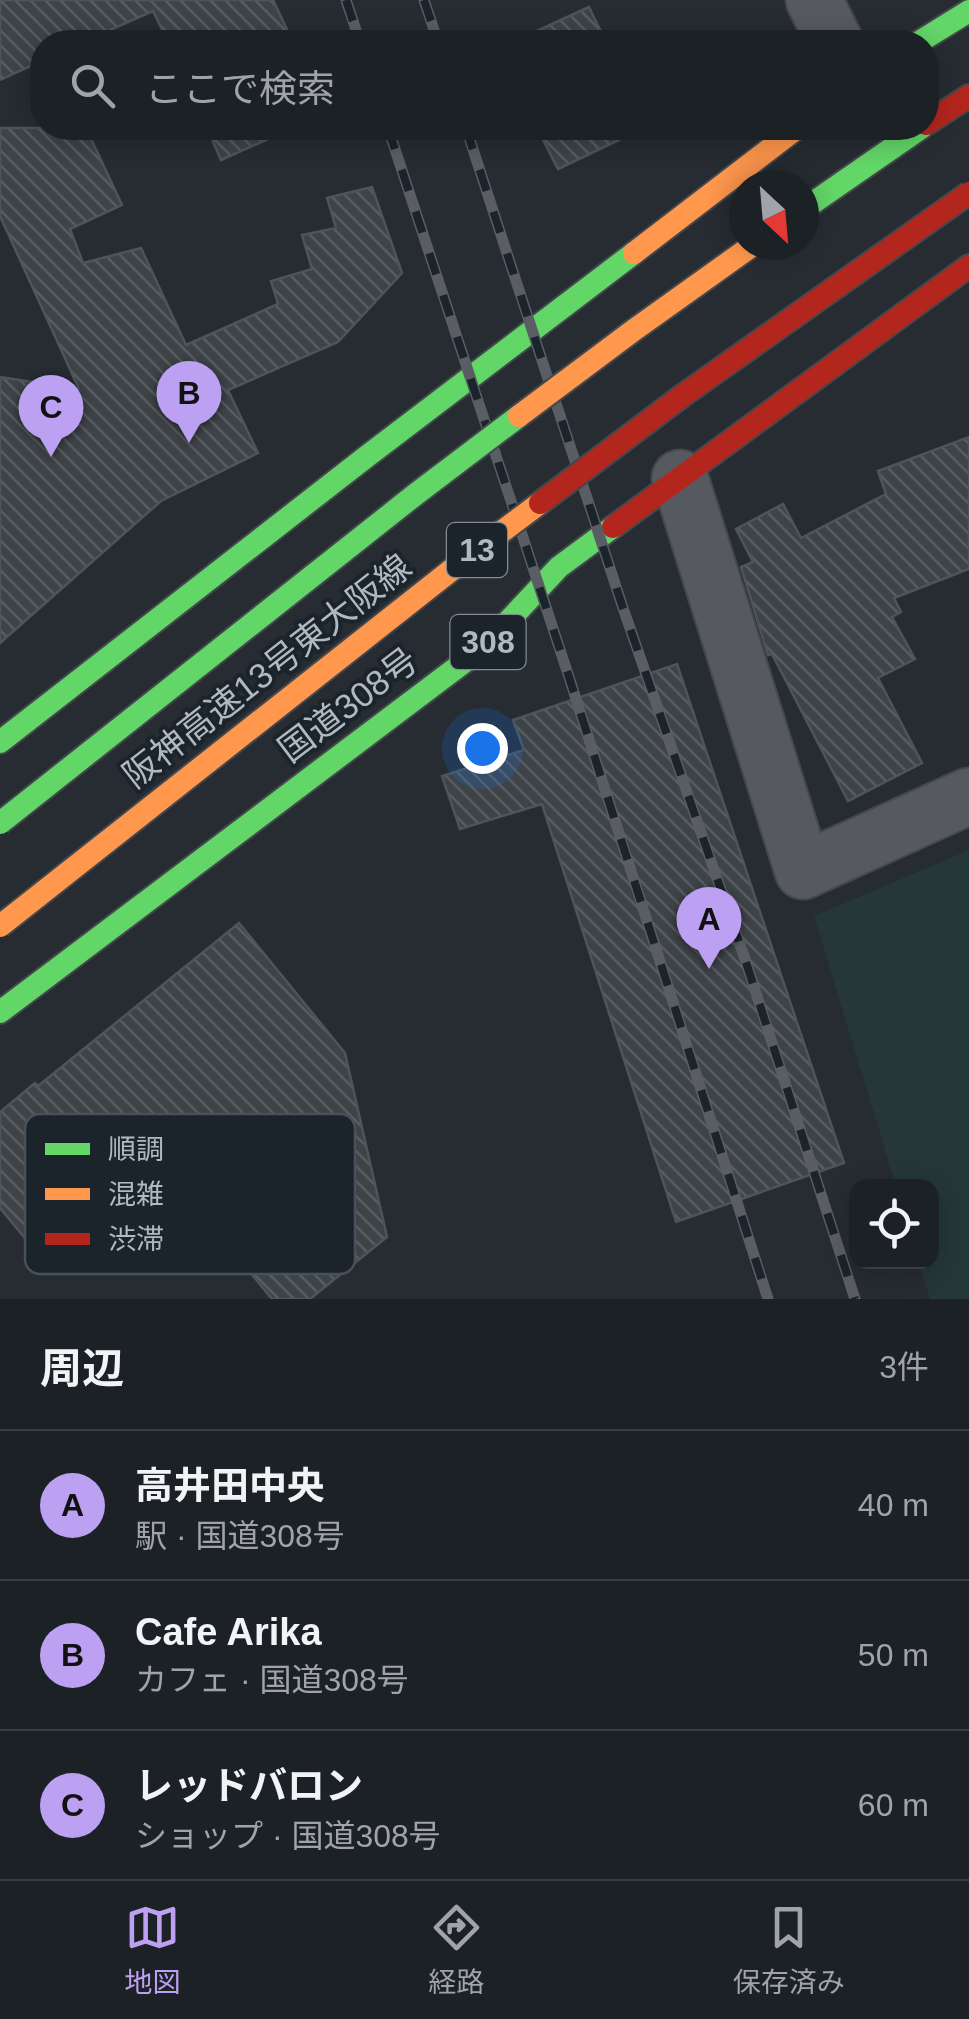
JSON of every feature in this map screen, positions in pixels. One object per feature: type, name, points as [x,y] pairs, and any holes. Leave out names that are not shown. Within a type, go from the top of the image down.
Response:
[{"type":"highway","points":[[938,30],[969,11]]},
{"type":"highway","points":[[939,116],[969,96]]},
{"type":"highway","points":[[0,742],[781,140]]},
{"type":"highway","points":[[819,199],[904,140]]},
{"type":"highway","name":"阪神高速13号東大阪線","points":[[0,926],[479,548],[682,396],[969,193]]},
{"type":"highway","name":"阪神高速13号東大阪線","points":[[0,823],[416,494],[733,260]]},
{"type":"highway","name":"国道308号","points":[[0,1012],[484,647],[559,566],[969,266]]},
{"type":"street","points":[[814,0],[829,30]]},
{"type":"street","points":[[680,478],[803,871],[969,796]]},
{"type":"shaded area","points":[[969,850],[969,1299],[930,1299],[920,1269],[939,1269],[939,1179],[894,1179],[814,916]]},
{"type":"building","points":[[0,0],[273,0],[287,30],[162,30],[153,11],[110,30],[30,30],[30,66],[0,80]]},
{"type":"building","points":[[589,7],[600,30],[539,30]]},
{"type":"building","points":[[0,128],[30,128],[30,140],[92,140],[122,205],[70,229],[83,263],[141,248],[186,345],[278,304],[271,281],[312,269],[302,235],[336,228],[327,198],[372,187],[402,273],[338,342],[228,390],[258,453],[161,501],[0,643],[0,377],[79,389],[0,216]]},
{"type":"building","points":[[212,140],[266,140],[221,160]]},
{"type":"building","points":[[543,140],[619,140],[558,169]]},
{"type":"building","points":[[969,437],[969,569],[894,598],[901,612],[892,617],[915,659],[878,678],[922,763],[848,801],[772,654],[768,655],[741,567],[753,562],[736,529],[783,504],[801,538],[886,494],[878,471]]},
{"type":"building","points":[[677,664],[844,1163],[676,1222],[542,804],[460,829],[442,776],[524,750],[513,720]]},
{"type":"building","points":[[239,923],[345,1053],[387,1237],[355,1263],[355,1114],[25,1114],[24,1237],[0,1208],[0,1112],[35,1083],[38,1086]]},
{"type":"building","points":[[252,1274],[341,1274],[310,1299],[272,1299]]},
{"type":"railway","points":[[346,0],[356,30]]},
{"type":"railway","points":[[424,0],[434,30]]},
{"type":"railway","points":[[392,140],[768,1299]]},
{"type":"railway","points":[[470,140],[855,1299]]},
{"type":"traffic: fast","points":[[938,30],[969,11]]},
{"type":"traffic: fast","points":[[819,199],[904,140]]},
{"type":"traffic: fast","points":[[0,742],[634,253]]},
{"type":"traffic: fast","points":[[0,823],[519,416]]},
{"type":"traffic: fast","points":[[0,1012],[484,647],[559,567],[613,527]]},
{"type":"traffic: slow","points":[[634,253],[781,140]]},
{"type":"traffic: slow","points":[[519,416],[732,260]]},
{"type":"traffic: slow","points":[[0,926],[540,503]]},
{"type":"traffic: jam","points":[[939,116],[969,96]]},
{"type":"traffic: jam","points":[[540,503],[682,396],[969,193]]},
{"type":"traffic: jam","points":[[613,527],[969,266]]},
{"type":"place","name":"Cafe Arika","points":[[189,443]]},
{"type":"place","name":"レッドバロン","points":[[51,457]]},
{"type":"place","name":"高井田中央","points":[[709,969]]}]
